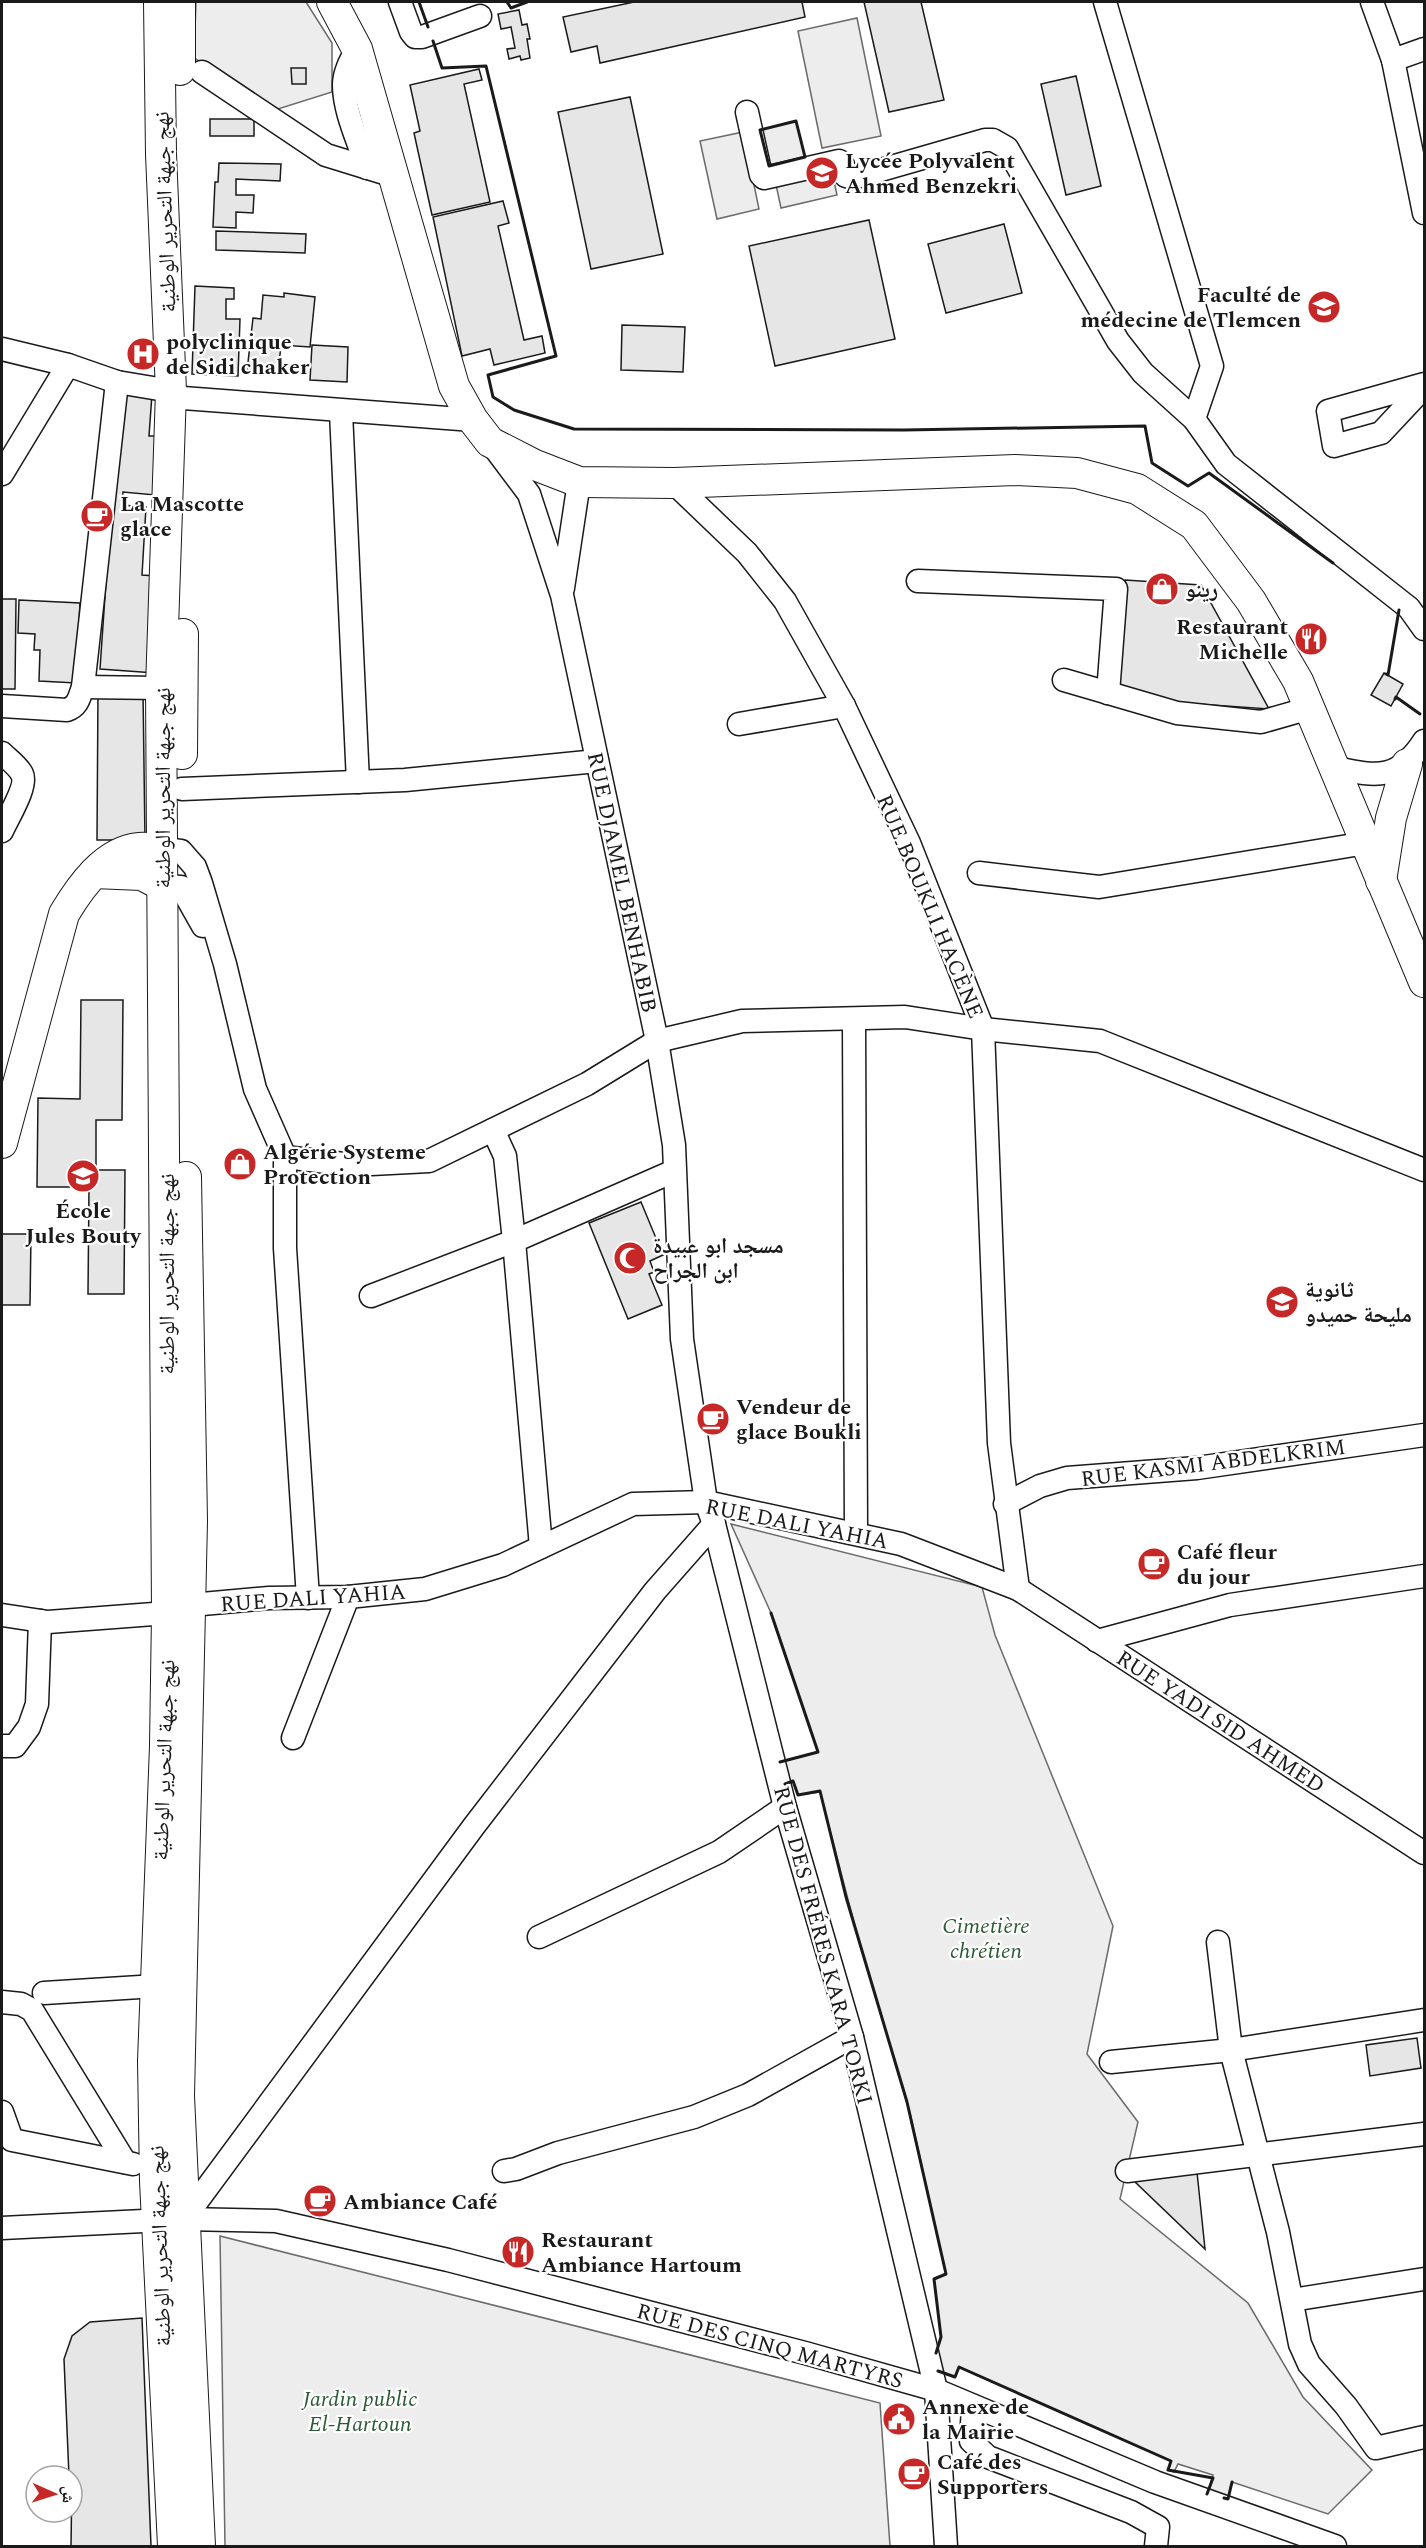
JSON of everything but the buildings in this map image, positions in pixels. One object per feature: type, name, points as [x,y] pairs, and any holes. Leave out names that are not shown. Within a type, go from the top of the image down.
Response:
[{"type":"main road","name":"نهج جبهة التحرير الوطنية","points":[[159,2],[161,154],[177,394],[161,688],[172,850],[179,1609],[165,1746],[153,2061],[155,2168],[170,2220],[173,2547]]},
{"type":"main road","name":"نهج جبهة التحرير الوطنية","points":[[172,850],[182,789],[177,394],[180,2]]},
{"type":"main road","points":[[332,2],[357,49],[380,172],[454,386],[481,431],[535,465],[579,482],[674,483],[1015,470],[1077,473],[1137,489],[1194,525],[1251,601],[1298,681],[1425,981]]},
{"type":"main road","points":[[1381,881],[1391,818],[1407,764]]},
{"type":"main road","points":[[2,1143],[64,914],[76,893],[94,873],[119,853],[138,848],[172,850]]},
{"type":"main road","points":[[94,873],[142,874],[172,887]]},
{"type":"main road","points":[[179,1609],[179,2096],[170,2220],[200,2547]]},
{"type":"street","points":[[400,2],[415,37],[422,37],[480,16]]},
{"type":"street","points":[[1105,2],[1212,366],[1194,419]]},
{"type":"street","points":[[1372,2],[1393,60],[1425,213]]},
{"type":"street","points":[[1393,60],[1425,49]]},
{"type":"street","points":[[202,72],[326,155],[380,172]]},
{"type":"street","points":[[747,112],[761,175],[764,178],[839,161],[843,165],[846,176],[853,178],[985,140],[1001,143],[1012,154],[1118,341],[1143,373],[1194,419],[1226,464],[1409,608],[1425,629]]},
{"type":"street","points":[[2,349],[68,365],[117,382],[177,394],[341,412],[481,431],[529,494],[562,595]]},
{"type":"street","points":[[2,474],[68,365]]},
{"type":"street","points":[[2,706],[67,710],[74,708],[78,703],[82,687],[117,382]]},
{"type":"street","points":[[341,412],[358,782]]},
{"type":"street","points":[[562,595],[579,482]]},
{"type":"street","name":"RUE BOUKLI HACÈNE","points":[[674,483],[747,553],[785,601],[844,706],[909,843],[982,1029],[999,1443],[1005,1504],[1018,1589]]},
{"type":"street","points":[[918,581],[1116,589],[1108,693]]},
{"type":"street","name":"RUE DJAMEL BENHABIB","points":[[562,595],[657,1041],[674,1145],[682,1339],[706,1502]]},
{"type":"street","points":[[1064,680],[1177,713],[1262,722],[1311,708]]},
{"type":"street","points":[[82,687],[161,688]]},
{"type":"street","points":[[739,724],[844,706]]},
{"type":"street","points":[[1336,768],[1365,774],[1388,773],[1407,764],[1425,741]]},
{"type":"street","points":[[2,753],[24,777],[23,786],[2,831]]},
{"type":"street","points":[[182,789],[405,780],[597,761]]},
{"type":"street","points":[[979,873],[1099,887],[1366,843]]},
{"type":"street","points":[[172,850],[195,867],[225,964],[255,1089],[285,1157],[285,1248],[308,1598]]},
{"type":"street","points":[[172,887],[225,964]]},
{"type":"street","points":[[285,1157],[352,1165],[429,1161],[587,1084],[657,1041],[742,1021],[905,1017],[982,1029],[1100,1041],[1425,1170]]},
{"type":"street","points":[[854,1020],[856,1533]]},
{"type":"street","points":[[494,1130],[505,1156],[541,1548]]},
{"type":"street","points":[[371,1296],[514,1241],[674,1171]]},
{"type":"street","name":"RUE KASMI ABDELKRIM","points":[[1005,1504],[1040,1486],[1067,1479],[1197,1468],[1425,1435]]},
{"type":"street","name":"RUE DALI YAHIA","points":[[2,1615],[48,1622],[269,1598],[348,1597],[425,1589],[503,1565],[633,1504],[706,1502],[901,1544],[1018,1589]]},
{"type":"street","name":"RUE DES FRÉRES KARA TORKI","points":[[706,1502],[714,1524],[785,1807],[852,2037],[936,2390],[946,2547]]},
{"type":"street","points":[[170,2220],[655,1591],[714,1524]]},
{"type":"street","points":[[1097,1641],[1230,1605],[1425,1576]]},
{"type":"street","name":"RUE YADI SID AHMED","points":[[1018,1589],[1425,1853]]},
{"type":"street","points":[[293,1738],[348,1597]]},
{"type":"street","points":[[2,1746],[15,1746],[29,1727],[37,1704],[40,1621]]},
{"type":"street","points":[[538,1937],[719,1852],[785,1807]]},
{"type":"street","points":[[1218,1942],[1231,2050],[1293,2300],[1300,2344],[1309,2364],[1346,2406],[1376,2448],[1425,2437]]},
{"type":"street","points":[[44,1993],[156,1986]]},
{"type":"street","points":[[2,2002],[21,2004],[32,2010],[125,2162]]},
{"type":"street","points":[[1111,2062],[1231,2050],[1425,2020]]},
{"type":"street","points":[[504,2171],[516,2169],[558,2153],[694,2117],[748,2095],[852,2037]]},
{"type":"street","points":[[2,2112],[12,2139],[155,2168]]},
{"type":"street","points":[[1127,2171],[1425,2134]]},
{"type":"street","name":"RUE DES CINQ MARTYRS","points":[[2,2228],[170,2220],[276,2221],[448,2260],[805,2353],[936,2390],[1155,2482],[1335,2547]]},
{"type":"street","points":[[1293,2300],[1425,2279]]},
{"type":"street","points":[[973,2407],[971,2441],[988,2457],[1131,2512],[1158,2527],[1156,2547]]},
{"type":"shaded area","points":[[196,2],[306,2],[332,43],[332,92],[278,109],[194,58]]},
{"type":"shaded area","points":[[857,18],[881,136],[822,148],[798,31]]},
{"type":"shaded area","points":[[796,121],[805,157],[769,166],[760,130]]},
{"type":"shaded area","points":[[743,132],[759,209],[717,219],[700,141]]},
{"type":"shaded area","points":[[831,167],[837,195],[781,208],[775,180]]},
{"type":"shaded area","name":"Cimetière chrétien","points":[[731,1524],[982,1587],[995,1635],[1113,1926],[1087,2054],[1138,2122],[1120,2199],[1248,2303],[1303,2397],[1372,2470],[1328,2514],[1232,2482],[1228,2499],[1207,2495],[1213,2475],[1178,2464],[1174,2472],[1168,2470],[1171,2461],[959,2367],[955,2377],[939,2371],[936,2353],[941,2337],[934,2279],[946,2274],[910,2113],[856,1930],[820,1792],[798,1795],[793,1781],[784,1784],[779,1762],[818,1752],[771,1613]]},
{"type":"shaded area","name":"Jardin public El-Hartoun","points":[[220,2236],[880,2403],[890,2546],[225,2546]]},
{"type":"wall","points":[[419,2],[428,27]]},
{"type":"wall","points":[[507,2],[511,8],[527,2]]},
{"type":"wall","points":[[433,41],[442,68],[486,66],[556,356],[488,375],[493,397],[514,410],[574,429],[904,430],[1145,426],[1152,463],[1188,486],[1209,473],[1333,563]]},
{"type":"wall","points":[[796,121],[805,157],[769,166],[760,130],[796,121]]},
{"type":"wall","points":[[1386,674],[1388,675],[1399,610]]},
{"type":"wall","points":[[1395,699],[1396,697],[1420,714]]},
{"type":"wall","points":[[771,1613],[818,1752],[780,1762]]},
{"type":"wall","points":[[785,1784],[793,1781],[798,1795],[820,1791],[846,1897],[907,2102],[946,2274],[934,2279],[941,2337],[936,2353]]},
{"type":"wall","points":[[938,2371],[955,2377],[959,2367],[1171,2461],[1168,2470],[1213,2478],[1207,2494]]},
{"type":"wall","points":[[1224,2498],[1228,2499],[1232,2482]]},
{"type":"place","name":"Lycée Polyvalent Ahmed Benzekri","points":[[822,173]]},
{"type":"place","name":"Faculté de médecine de Tlemcen","points":[[1324,307]]},
{"type":"place","name":"polyclinique de Sidi chaker","points":[[143,354]]},
{"type":"place","name":"La Mascotte glace","points":[[97,516]]},
{"type":"place","name":"رينو","points":[[1162,589]]},
{"type":"place","name":"Restaurant Michelle","points":[[1311,639]]},
{"type":"place","name":"Algérie Systeme Protection","points":[[240,1164]]},
{"type":"place","name":"École Jules Bouty","points":[[83,1176]]},
{"type":"place","name":"مسجد ابو عبيدة ابن الجراح","points":[[630,1258]]},
{"type":"place","name":"ثانوية مليحة حميدو","points":[[1282,1302]]},
{"type":"place","name":"Vendeur de glace Boukli","points":[[713,1419]]},
{"type":"place","name":"Café fleur du jour","points":[[1154,1564]]},
{"type":"place","name":"Ambiance Café","points":[[320,2201]]},
{"type":"place","name":"Restaurant Ambiance Hartoum","points":[[518,2252]]},
{"type":"place","name":"Annexe de la Mairie","points":[[899,2419]]},
{"type":"place","name":"Café des Supporters","points":[[914,2474]]}]
